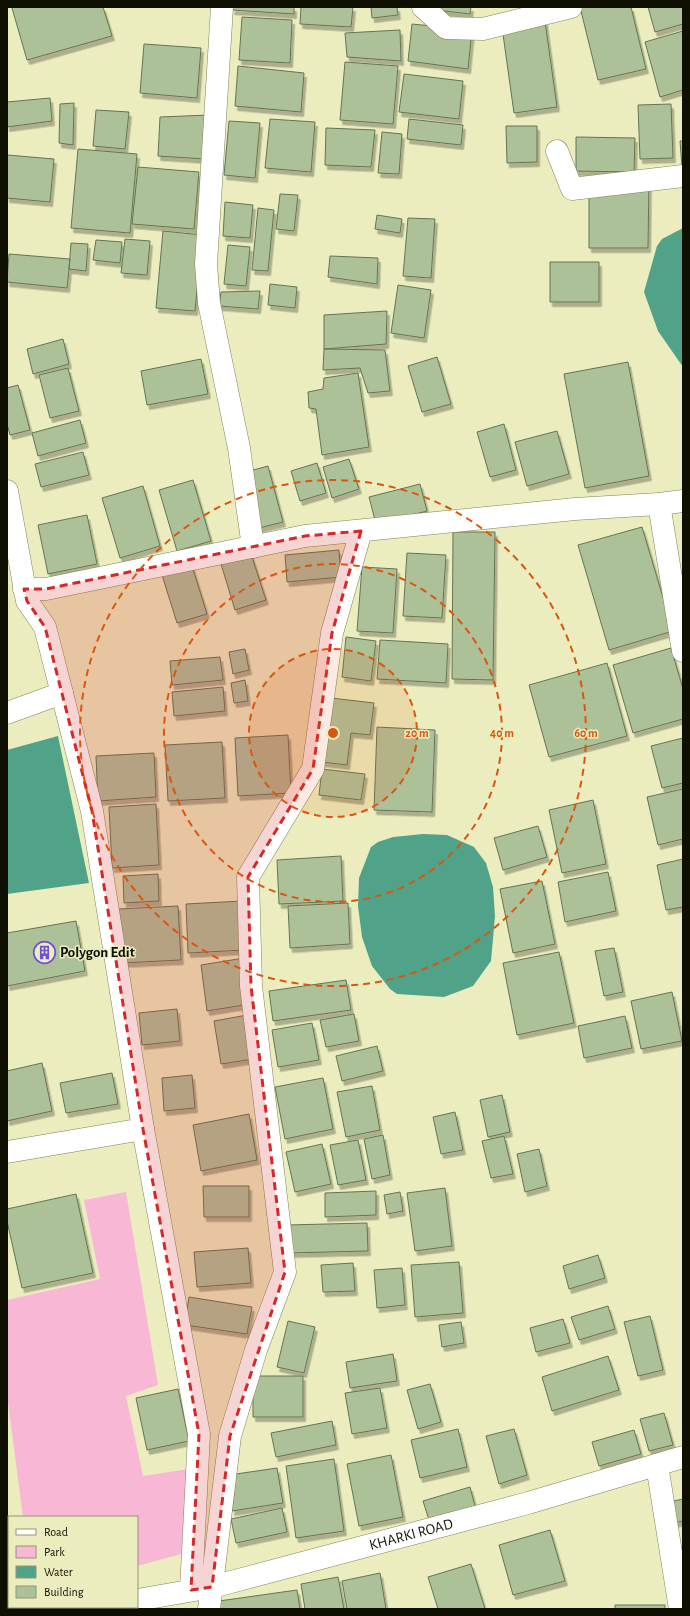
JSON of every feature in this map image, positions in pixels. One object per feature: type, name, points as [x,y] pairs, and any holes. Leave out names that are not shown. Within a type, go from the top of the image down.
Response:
[{"type":"street","points":[[222,7],[206,264],[209,303],[239,448],[253,547]]},
{"type":"street","points":[[429,9],[446,28],[483,29],[571,7]]},
{"type":"street","points":[[557,151],[572,189],[683,176]]},
{"type":"street","points":[[7,491],[27,601],[45,627],[92,811],[143,1129],[199,1434],[202,1588],[209,1609]]},
{"type":"street","points":[[24,589],[46,589],[305,536],[575,509],[683,501]]},
{"type":"street","points":[[658,504],[683,651]]},
{"type":"street","points":[[202,1588],[230,1436],[256,1350],[285,1272],[251,986],[248,877],[313,769],[332,633],[361,530]]},
{"type":"street","points":[[7,713],[62,693]]},
{"type":"street","points":[[7,1152],[143,1129]]},
{"type":"street","name":"KHARKI ROAD","points":[[138,1600],[202,1588],[528,1503],[683,1457]]},
{"type":"street","points":[[657,1465],[680,1609]]},
{"type":"highlighted area","points":[[361,531],[332,633],[313,769],[248,877],[251,986],[285,1272],[230,1436],[212,1587],[191,1590],[199,1434],[143,1129],[92,811],[45,627],[27,601],[24,589],[46,589],[305,536]]},
{"type":"green space","points":[[126,1192],[158,1385],[126,1396],[143,1476],[189,1469],[181,1554],[138,1566],[138,1516],[23,1516],[7,1395],[7,1300],[100,1279],[84,1200]]},
{"type":"water","points":[[683,228],[683,367],[658,331],[644,292],[657,246],[662,239]]},
{"type":"water","points":[[58,736],[89,883],[7,894],[7,750]]},
{"type":"water","points":[[423,834],[447,835],[474,847],[486,863],[493,887],[495,916],[491,961],[473,986],[444,997],[397,994],[390,989],[372,966],[362,937],[358,906],[359,878],[371,847],[378,842],[393,837]]},
{"type":"building","points":[[103,7],[112,36],[27,60],[12,8]]},
{"type":"building","points":[[233,7],[294,7],[294,14],[232,10]]},
{"type":"building","points":[[301,7],[353,7],[351,27],[300,24]]},
{"type":"building","points":[[371,7],[397,7],[398,15],[372,18]]},
{"type":"building","points":[[410,7],[471,7],[470,14]]},
{"type":"building","points":[[580,7],[631,7],[646,69],[598,80]]},
{"type":"building","points":[[648,7],[683,7],[683,24],[655,32]]},
{"type":"building","points":[[544,14],[557,107],[514,113],[501,20]]},
{"type":"building","points":[[242,17],[292,20],[290,63],[239,60]]},
{"type":"building","points":[[412,24],[472,30],[468,69],[408,61]]},
{"type":"building","points":[[400,30],[401,61],[347,57],[345,33]]},
{"type":"building","points":[[683,31],[683,90],[660,97],[645,42]]},
{"type":"building","points":[[144,44],[201,48],[197,98],[140,93]]},
{"type":"building","points":[[345,62],[398,66],[393,124],[340,120]]},
{"type":"building","points":[[238,66],[304,73],[301,112],[235,106]]},
{"type":"building","points":[[404,74],[463,81],[459,119],[399,112]]},
{"type":"building","points":[[50,98],[52,121],[7,127],[7,102]]},
{"type":"building","points":[[74,103],[73,145],[59,143],[60,104]]},
{"type":"building","points":[[671,104],[673,158],[640,159],[638,105]]},
{"type":"building","points":[[96,110],[129,112],[125,149],[93,146]]},
{"type":"building","points":[[209,115],[205,159],[158,156],[160,117]]},
{"type":"building","points":[[270,119],[315,122],[311,172],[265,168]]},
{"type":"building","points":[[409,119],[463,125],[461,145],[407,139]]},
{"type":"building","points":[[229,121],[260,123],[255,178],[224,175]]},
{"type":"building","points":[[506,126],[537,126],[537,162],[507,163]]},
{"type":"building","points":[[326,128],[375,130],[371,167],[325,165]]},
{"type":"building","points":[[382,132],[402,134],[399,174],[378,173]]},
{"type":"building","points":[[576,137],[635,138],[634,172],[576,171]]},
{"type":"building","points":[[680,141],[683,141],[683,181]]},
{"type":"building","points":[[78,149],[137,154],[130,233],[71,228]]},
{"type":"building","points":[[7,155],[54,159],[50,202],[7,198]]},
{"type":"building","points":[[138,167],[199,172],[194,229],[132,224]]},
{"type":"building","points":[[589,178],[649,178],[648,248],[589,248]]},
{"type":"building","points":[[280,194],[298,195],[294,231],[276,229]]},
{"type":"building","points":[[225,202],[253,205],[250,238],[223,236]]},
{"type":"building","points":[[258,208],[274,210],[268,271],[252,270]]},
{"type":"building","points":[[377,215],[402,219],[400,233],[375,229]]},
{"type":"building","points":[[408,218],[435,219],[431,278],[403,276]]},
{"type":"building","points":[[163,231],[202,235],[195,311],[156,308]]},
{"type":"building","points":[[125,239],[150,241],[147,275],[121,273]]},
{"type":"building","points":[[96,240],[122,242],[120,263],[93,260]]},
{"type":"building","points":[[71,243],[88,244],[86,271],[69,269]]},
{"type":"building","points":[[228,245],[250,247],[246,286],[224,284]]},
{"type":"building","points":[[9,254],[70,259],[67,288],[7,282]]},
{"type":"building","points":[[330,256],[378,258],[377,284],[328,277]]},
{"type":"building","points":[[550,262],[599,262],[599,302],[550,302]]},
{"type":"building","points":[[270,284],[297,287],[295,308],[268,305]]},
{"type":"building","points":[[398,285],[431,290],[424,338],[391,333]]},
{"type":"building","points":[[260,291],[258,309],[219,306],[221,292]]},
{"type":"building","points":[[387,311],[386,344],[324,349],[324,315]]},
{"type":"building","points":[[63,339],[69,364],[33,374],[27,349]]},
{"type":"building","points":[[324,349],[385,350],[390,391],[368,393],[360,368],[323,370]]},
{"type":"building","points":[[437,357],[451,404],[422,412],[408,366]]},
{"type":"building","points":[[201,359],[208,394],[147,405],[141,371]]},
{"type":"building","points":[[628,362],[649,476],[585,488],[564,374]]},
{"type":"building","points":[[68,368],[79,411],[50,418],[39,375]]},
{"type":"building","points":[[358,373],[369,447],[322,455],[316,409],[309,408],[308,392],[323,389],[324,378]]},
{"type":"building","points":[[18,385],[30,430],[10,435],[7,424],[7,388]]},
{"type":"building","points":[[80,420],[86,443],[38,456],[32,433]]},
{"type":"building","points":[[504,424],[516,470],[490,477],[477,432]]},
{"type":"building","points":[[557,431],[569,474],[527,486],[515,442]]},
{"type":"building","points":[[83,452],[89,475],[41,487],[35,464]]},
{"type":"building","points":[[349,459],[359,489],[332,498],[323,467]]},
{"type":"building","points":[[317,463],[326,493],[300,501],[291,471]]},
{"type":"building","points":[[268,466],[283,522],[259,528],[246,472]]},
{"type":"building","points":[[193,480],[211,541],[177,551],[159,490]]},
{"type":"building","points":[[420,484],[427,511],[376,524],[369,497]]},
{"type":"building","points":[[143,486],[160,546],[120,558],[102,498]]},
{"type":"building","points":[[87,515],[97,564],[48,574],[38,525]]},
{"type":"building","points":[[642,527],[673,631],[609,650],[578,545]]},
{"type":"building","points":[[453,532],[495,532],[493,680],[452,679]]},
{"type":"building","points":[[339,550],[341,577],[287,582],[285,555]]},
{"type":"building","points":[[407,553],[446,555],[442,618],[403,616]]},
{"type":"building","points":[[251,554],[266,600],[235,610],[221,564]]},
{"type":"building","points":[[192,566],[207,614],[177,623],[162,575]]},
{"type":"building","points":[[362,567],[397,569],[393,633],[357,631]]},
{"type":"building","points":[[346,637],[376,641],[371,681],[342,677]]},
{"type":"building","points":[[380,640],[448,644],[446,683],[377,679]]},
{"type":"building","points":[[671,648],[683,689],[683,719],[633,733],[613,665]]},
{"type":"building","points":[[245,649],[249,670],[233,674],[229,652]]},
{"type":"building","points":[[220,657],[223,680],[172,685],[170,661]]},
{"type":"building","points":[[607,663],[627,736],[549,757],[529,685]]},
{"type":"building","points":[[245,680],[248,701],[234,703],[231,683]]},
{"type":"building","points":[[223,687],[225,711],[174,716],[172,692]]},
{"type":"building","points":[[331,698],[374,703],[370,735],[351,733],[347,765],[322,762]]},
{"type":"building","points":[[377,727],[435,730],[432,812],[374,810]]},
{"type":"building","points":[[288,735],[291,793],[238,796],[235,738]]},
{"type":"building","points":[[683,738],[683,783],[662,788],[651,746]]},
{"type":"building","points":[[222,742],[225,798],[168,801],[165,745]]},
{"type":"building","points":[[154,753],[156,797],[98,801],[96,756]]},
{"type":"building","points":[[322,769],[365,774],[361,800],[319,795]]},
{"type":"building","points":[[683,789],[683,839],[658,845],[647,797]]},
{"type":"building","points":[[593,800],[606,864],[562,873],[549,810]]},
{"type":"building","points":[[156,804],[159,865],[112,868],[109,807]]},
{"type":"building","points":[[538,826],[547,857],[503,870],[494,838]]},
{"type":"building","points":[[341,856],[343,901],[279,904],[277,860]]},
{"type":"building","points":[[683,859],[683,907],[666,910],[657,865]]},
{"type":"building","points":[[608,872],[616,911],[565,922],[558,882]]},
{"type":"building","points":[[158,874],[159,901],[124,903],[123,876]]},
{"type":"building","points":[[542,881],[555,944],[513,953],[500,889]]},
{"type":"building","points":[[242,901],[244,950],[188,953],[186,904]]},
{"type":"building","points":[[348,903],[350,944],[290,948],[288,906]]},
{"type":"building","points":[[178,906],[181,960],[121,963],[118,909]]},
{"type":"building","name":"Polygon Edit","points":[[76,921],[85,971],[7,986],[7,933]]},
{"type":"building","points":[[614,948],[623,992],[604,996],[595,951]]},
{"type":"building","points":[[559,952],[574,1023],[517,1035],[503,963]]},
{"type":"building","points":[[244,958],[250,1004],[207,1011],[201,965]]},
{"type":"building","points":[[346,980],[351,1010],[273,1021],[269,991]]},
{"type":"building","points":[[672,992],[682,1041],[641,1049],[631,1001]]},
{"type":"building","points":[[177,1009],[180,1041],[142,1045],[139,1013]]},
{"type":"building","points":[[354,1014],[359,1041],[326,1047],[320,1020]]},
{"type":"building","points":[[247,1015],[254,1059],[221,1064],[214,1021]]},
{"type":"building","points":[[625,1016],[632,1048],[584,1058],[578,1026]]},
{"type":"building","points":[[312,1023],[319,1060],[278,1067],[272,1030]]},
{"type":"building","points":[[377,1046],[383,1071],[342,1081],[336,1056]]},
{"type":"building","points":[[42,1063],[52,1111],[7,1121],[7,1071]]},
{"type":"building","points":[[112,1073],[118,1104],[66,1113],[60,1083]]},
{"type":"building","points":[[192,1075],[195,1108],[164,1111],[162,1078]]},
{"type":"building","points":[[323,1078],[333,1129],[285,1139],[275,1087]]},
{"type":"building","points":[[372,1086],[380,1130],[346,1137],[337,1092]]},
{"type":"building","points":[[502,1095],[510,1132],[488,1137],[480,1100]]},
{"type":"building","points":[[455,1112],[463,1150],[441,1154],[433,1117]]},
{"type":"building","points":[[249,1114],[257,1160],[201,1171],[193,1125]]},
{"type":"building","points":[[383,1135],[390,1175],[372,1179],[364,1139]]},
{"type":"building","points":[[504,1136],[513,1174],[491,1178],[482,1141]]},
{"type":"building","points":[[358,1140],[366,1180],[338,1185],[330,1145]]},
{"type":"building","points":[[322,1144],[331,1184],[295,1192],[286,1152]]},
{"type":"building","points":[[539,1149],[547,1186],[525,1192],[517,1154]]},
{"type":"building","points":[[203,1186],[249,1186],[249,1217],[204,1217]]},
{"type":"building","points":[[445,1188],[452,1246],[415,1251],[407,1193]]},
{"type":"building","points":[[376,1191],[376,1215],[325,1217],[325,1193]]},
{"type":"building","points":[[400,1192],[403,1211],[387,1214],[384,1195]]},
{"type":"building","points":[[76,1194],[93,1273],[22,1288],[7,1221],[7,1209]]},
{"type":"building","points":[[367,1223],[368,1251],[288,1253],[287,1225]]},
{"type":"building","points":[[248,1248],[251,1283],[197,1287],[194,1252]]},
{"type":"building","points":[[598,1255],[605,1278],[569,1289],[563,1266]]},
{"type":"building","points":[[459,1262],[463,1313],[415,1317],[411,1265]]},
{"type":"building","points":[[353,1263],[355,1291],[323,1292],[321,1265]]},
{"type":"building","points":[[402,1268],[405,1305],[377,1308],[374,1270]]},
{"type":"building","points":[[189,1297],[252,1307],[247,1334],[185,1325]]},
{"type":"building","points":[[608,1306],[615,1329],[579,1340],[571,1317]]},
{"type":"building","points":[[650,1316],[663,1370],[638,1376],[624,1322]]},
{"type":"building","points":[[563,1319],[570,1343],[536,1352],[530,1328]]},
{"type":"building","points":[[288,1321],[315,1327],[304,1373],[277,1367]]},
{"type":"building","points":[[461,1322],[464,1343],[442,1347],[439,1325]]},
{"type":"building","points":[[393,1354],[397,1381],[350,1388],[346,1362]]},
{"type":"building","points":[[608,1356],[619,1390],[552,1411],[542,1377]]},
{"type":"building","points":[[253,1376],[303,1376],[303,1417],[253,1417]]},
{"type":"building","points":[[430,1384],[441,1422],[418,1429],[407,1390]]},
{"type":"building","points":[[380,1388],[387,1428],[352,1434],[345,1393]]},
{"type":"building","points":[[178,1389],[189,1441],[147,1450],[136,1398]]},
{"type":"building","points":[[664,1413],[673,1445],[649,1451],[640,1419]]},
{"type":"building","points":[[332,1421],[336,1445],[276,1457],[271,1433]]},
{"type":"building","points":[[458,1429],[467,1467],[420,1478],[411,1440]]},
{"type":"building","points":[[514,1429],[527,1475],[499,1484],[486,1436]]},
{"type":"building","points":[[634,1430],[641,1454],[599,1466],[592,1442]]},
{"type":"building","points":[[391,1455],[403,1517],[359,1526],[347,1464]]},
{"type":"building","points":[[334,1459],[344,1531],[296,1538],[286,1466]]},
{"type":"building","points":[[277,1468],[283,1503],[232,1511],[236,1474]]},
{"type":"building","points":[[470,1487],[475,1506],[429,1520],[423,1501]]},
{"type":"building","points":[[683,1499],[683,1521],[673,1523],[669,1502]]},
{"type":"building","points":[[282,1508],[287,1532],[236,1543],[231,1519]]},
{"type":"building","points":[[550,1530],[565,1581],[513,1595],[499,1545]]},
{"type":"building","points":[[471,1564],[485,1609],[438,1609],[428,1577]]},
{"type":"building","points":[[380,1573],[386,1609],[347,1609],[342,1581]]},
{"type":"building","points":[[338,1577],[344,1609],[305,1609],[301,1584]]},
{"type":"building","points":[[297,1590],[300,1609],[218,1609],[219,1601]]},
{"type":"building","points":[[615,1605],[665,1605],[665,1609],[615,1609]]},
{"type":"place","name":"Polygon Edit","points":[[44,952]]}]
